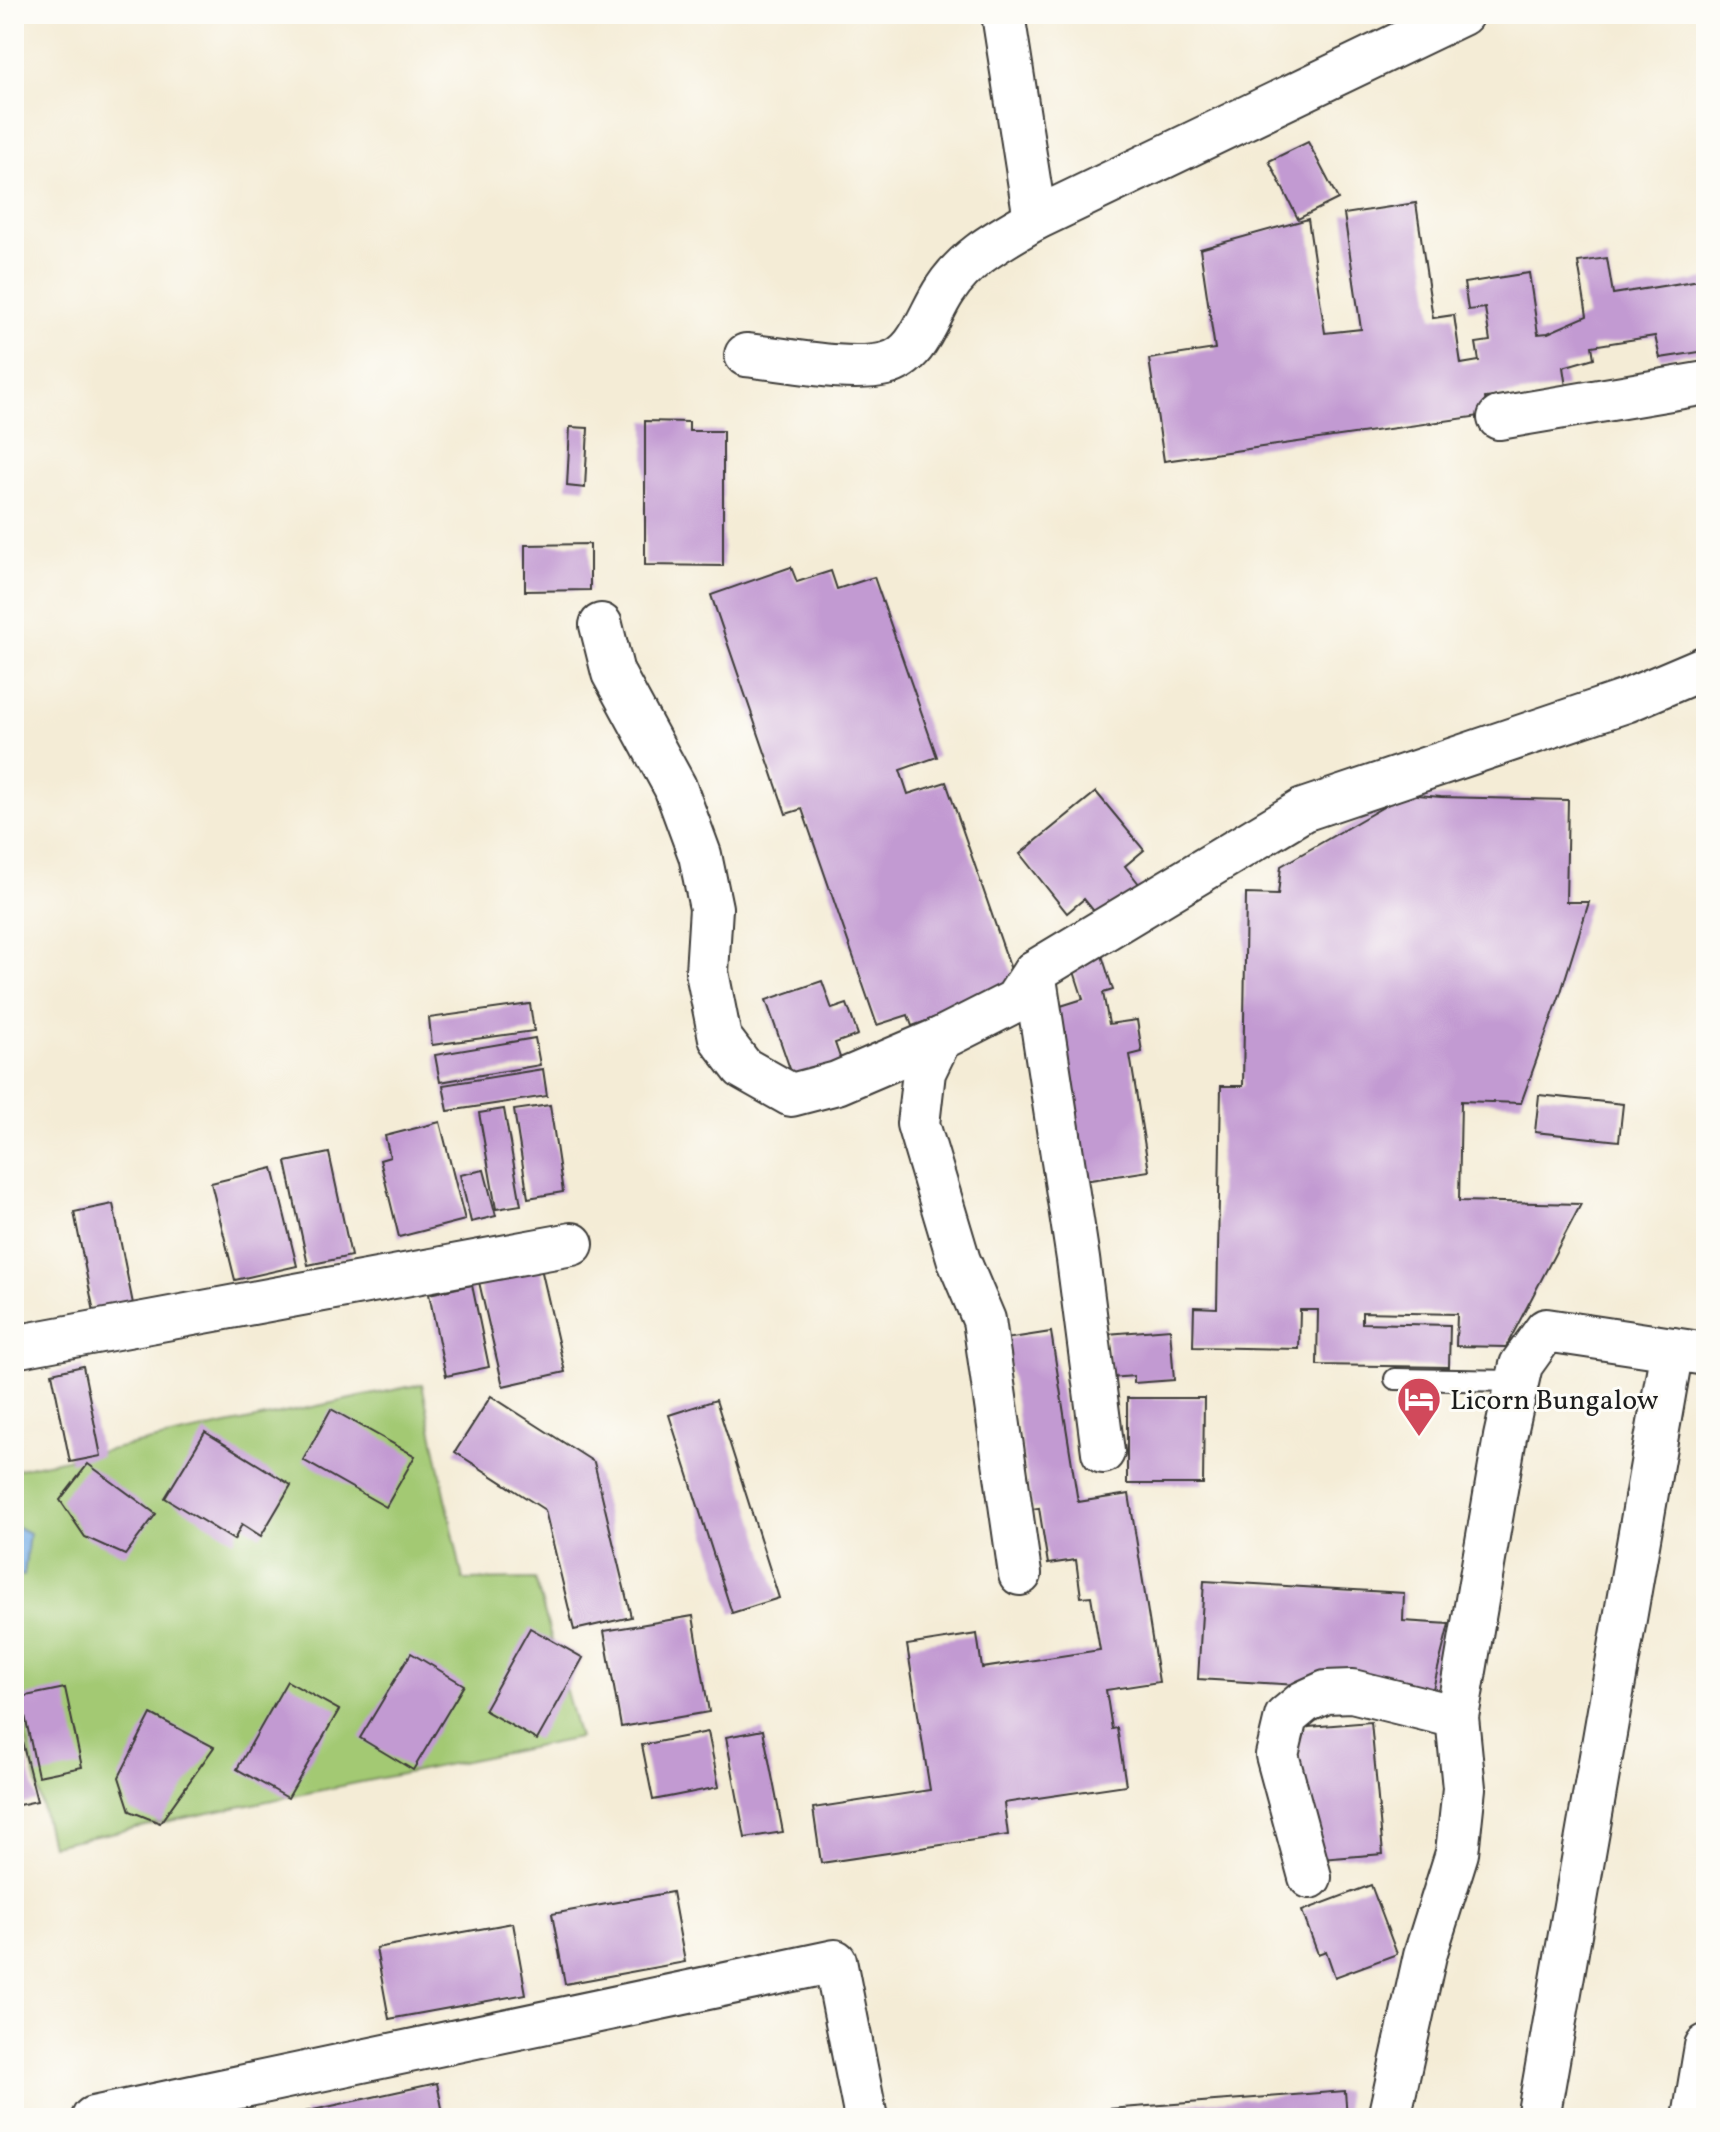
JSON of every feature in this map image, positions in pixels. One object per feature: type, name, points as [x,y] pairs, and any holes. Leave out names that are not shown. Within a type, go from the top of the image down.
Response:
[{"type":"street","points":[[1003,14],[1035,219]]},
{"type":"street","points":[[746,355],[857,367],[888,364],[911,351],[945,290],[963,267],[984,249],[1035,219],[1462,14]]},
{"type":"street","points":[[1499,418],[1706,383]]},
{"type":"street","points":[[601,625],[613,673],[675,787],[700,855],[711,908],[707,972],[720,1038],[743,1068],[791,1095],[837,1083],[940,1039],[1015,1001],[1034,972],[1303,810],[1626,701],[1706,667]]},
{"type":"street","points":[[1034,972],[1078,1259],[1103,1452]]},
{"type":"street","points":[[940,1039],[924,1072],[918,1124],[959,1261],[984,1320],[1020,1574]]},
{"type":"street","points":[[14,1347],[572,1244]]},
{"type":"street","points":[[1389,2118],[1425,1955],[1457,1853],[1464,1788],[1457,1717],[1517,1381],[1521,1365],[1546,1330],[1689,1351],[1538,2118]]},
{"type":"street","points":[[1310,1877],[1277,1755],[1286,1717],[1304,1702],[1326,1692],[1352,1691],[1457,1717]]},
{"type":"street","points":[[93,2118],[835,1961],[866,2118]]},
{"type":"street","points":[[1694,2118],[1706,2046]]},
{"type":"lane","points":[[1395,1379],[1517,1381]]},
{"type":"green space","points":[[422,1384],[463,1580],[535,1579],[579,1738],[51,1845],[14,1688],[14,1470]]},
{"type":"water","points":[[14,1525],[29,1533],[24,1576],[14,1574]]},
{"type":"building","points":[[1308,142],[1338,199],[1298,219],[1269,161]]},
{"type":"building","points":[[1416,203],[1433,318],[1454,315],[1461,364],[1479,361],[1476,343],[1490,341],[1485,308],[1468,310],[1464,283],[1529,273],[1538,334],[1548,333],[1587,316],[1578,262],[1607,258],[1613,294],[1706,279],[1706,351],[1660,358],[1655,336],[1592,346],[1594,358],[1563,367],[1566,387],[1485,398],[1487,415],[1164,461],[1149,359],[1215,349],[1200,249],[1308,219],[1325,333],[1361,329],[1344,214]]},
{"type":"building","points":[[645,421],[689,422],[689,431],[723,431],[723,566],[645,565]]},
{"type":"building","points":[[570,427],[588,428],[585,488],[567,486]]},
{"type":"building","points":[[590,544],[590,590],[525,591],[525,545]]},
{"type":"building","points":[[791,567],[797,582],[831,571],[837,589],[874,577],[937,757],[900,770],[908,794],[946,782],[1018,990],[912,1026],[908,1015],[877,1025],[802,809],[786,814],[711,595]]},
{"type":"building","points":[[1096,792],[1144,850],[1125,866],[1147,894],[1106,926],[1084,899],[1067,913],[1020,854]]},
{"type":"building","points":[[1406,794],[1568,800],[1566,902],[1589,902],[1521,1103],[1461,1101],[1459,1201],[1581,1204],[1506,1347],[1456,1346],[1457,1314],[1362,1312],[1362,1323],[1450,1325],[1449,1367],[1317,1365],[1318,1310],[1300,1310],[1299,1349],[1193,1347],[1194,1307],[1217,1308],[1221,1086],[1243,1086],[1246,894],[1278,895],[1281,866]]},
{"type":"building","points":[[1099,946],[1113,990],[1103,993],[1109,1024],[1137,1020],[1142,1052],[1130,1055],[1149,1171],[1077,1182],[1045,1011],[1083,999],[1069,956]]},
{"type":"building","points":[[822,981],[832,1009],[847,1004],[858,1035],[835,1043],[844,1069],[796,1086],[766,1000]]},
{"type":"building","points":[[530,1004],[534,1031],[432,1045],[429,1018]]},
{"type":"building","points":[[535,1038],[540,1065],[440,1082],[435,1055]]},
{"type":"building","points":[[543,1069],[547,1096],[448,1111],[443,1085]]},
{"type":"building","points":[[1539,1095],[1623,1104],[1619,1141],[1535,1132]]},
{"type":"building","points":[[550,1105],[563,1192],[528,1198],[514,1110]]},
{"type":"building","points":[[504,1109],[521,1205],[496,1209],[479,1113]]},
{"type":"building","points":[[440,1122],[465,1220],[399,1237],[380,1160],[390,1157],[385,1136]]},
{"type":"building","points":[[329,1153],[351,1256],[308,1265],[286,1162]]},
{"type":"building","points":[[273,1168],[297,1266],[235,1280],[211,1183]]},
{"type":"building","points":[[484,1170],[496,1216],[471,1222],[460,1175]]},
{"type":"building","points":[[113,1204],[133,1304],[94,1312],[74,1212]]},
{"type":"building","points":[[541,1268],[565,1372],[503,1386],[479,1282]]},
{"type":"building","points":[[472,1285],[489,1367],[446,1376],[429,1294]]},
{"type":"building","points":[[1170,1329],[1174,1380],[1134,1383],[1134,1376],[1110,1378],[1107,1334]]},
{"type":"building","points":[[1051,1332],[1078,1502],[1129,1494],[1159,1682],[1106,1690],[1112,1729],[1117,1728],[1126,1785],[1004,1803],[1008,1835],[821,1863],[813,1808],[930,1790],[907,1645],[977,1634],[982,1668],[1100,1650],[1091,1596],[1081,1597],[1076,1560],[1048,1564],[1039,1508],[1032,1509],[1005,1339]]},
{"type":"building","points":[[83,1366],[101,1456],[70,1462],[52,1373]]},
{"type":"building","points":[[491,1396],[594,1462],[631,1617],[574,1630],[545,1510],[455,1452]]},
{"type":"building","points":[[1127,1398],[1204,1398],[1203,1484],[1127,1484]]},
{"type":"building","points":[[716,1400],[779,1598],[732,1613],[669,1415]]},
{"type":"building","points":[[331,1409],[415,1456],[386,1507],[303,1460]]},
{"type":"building","points":[[205,1432],[291,1485],[261,1536],[242,1524],[234,1540],[165,1498]]},
{"type":"building","points":[[88,1464],[156,1514],[125,1555],[85,1537],[60,1500]]},
{"type":"building","points":[[1204,1581],[1404,1593],[1403,1621],[1449,1624],[1432,1693],[1198,1679]]},
{"type":"building","points":[[693,1616],[709,1712],[621,1727],[604,1631]]},
{"type":"building","points":[[530,1628],[583,1658],[537,1740],[484,1710]]},
{"type":"building","points":[[411,1653],[464,1685],[413,1770],[360,1738]]},
{"type":"building","points":[[287,1681],[339,1710],[288,1798],[237,1769]]},
{"type":"building","points":[[65,1688],[82,1767],[38,1776],[21,1697]]},
{"type":"building","points":[[14,1710],[37,1801],[14,1806]]},
{"type":"building","points":[[151,1714],[214,1747],[160,1823],[130,1811],[119,1777]]},
{"type":"building","points":[[1371,1722],[1383,1854],[1308,1860],[1296,1728]]},
{"type":"building","points":[[763,1730],[783,1832],[745,1838],[726,1737]]},
{"type":"building","points":[[708,1732],[719,1787],[653,1800],[642,1745]]},
{"type":"building","points":[[1371,1885],[1397,1954],[1335,1977],[1326,1951],[1318,1954],[1302,1911]]},
{"type":"building","points":[[672,1892],[685,1962],[565,1984],[552,1914]]},
{"type":"building","points":[[513,1923],[526,1994],[389,2019],[376,1948]]},
{"type":"building","points":[[437,2083],[444,2118],[306,2118],[304,2112]]},
{"type":"building","points":[[1345,2091],[1347,2118],[1109,2118],[1109,2109]]},
{"type":"place","name":"Licorn Bungalow","points":[[1419,1438]]}]
